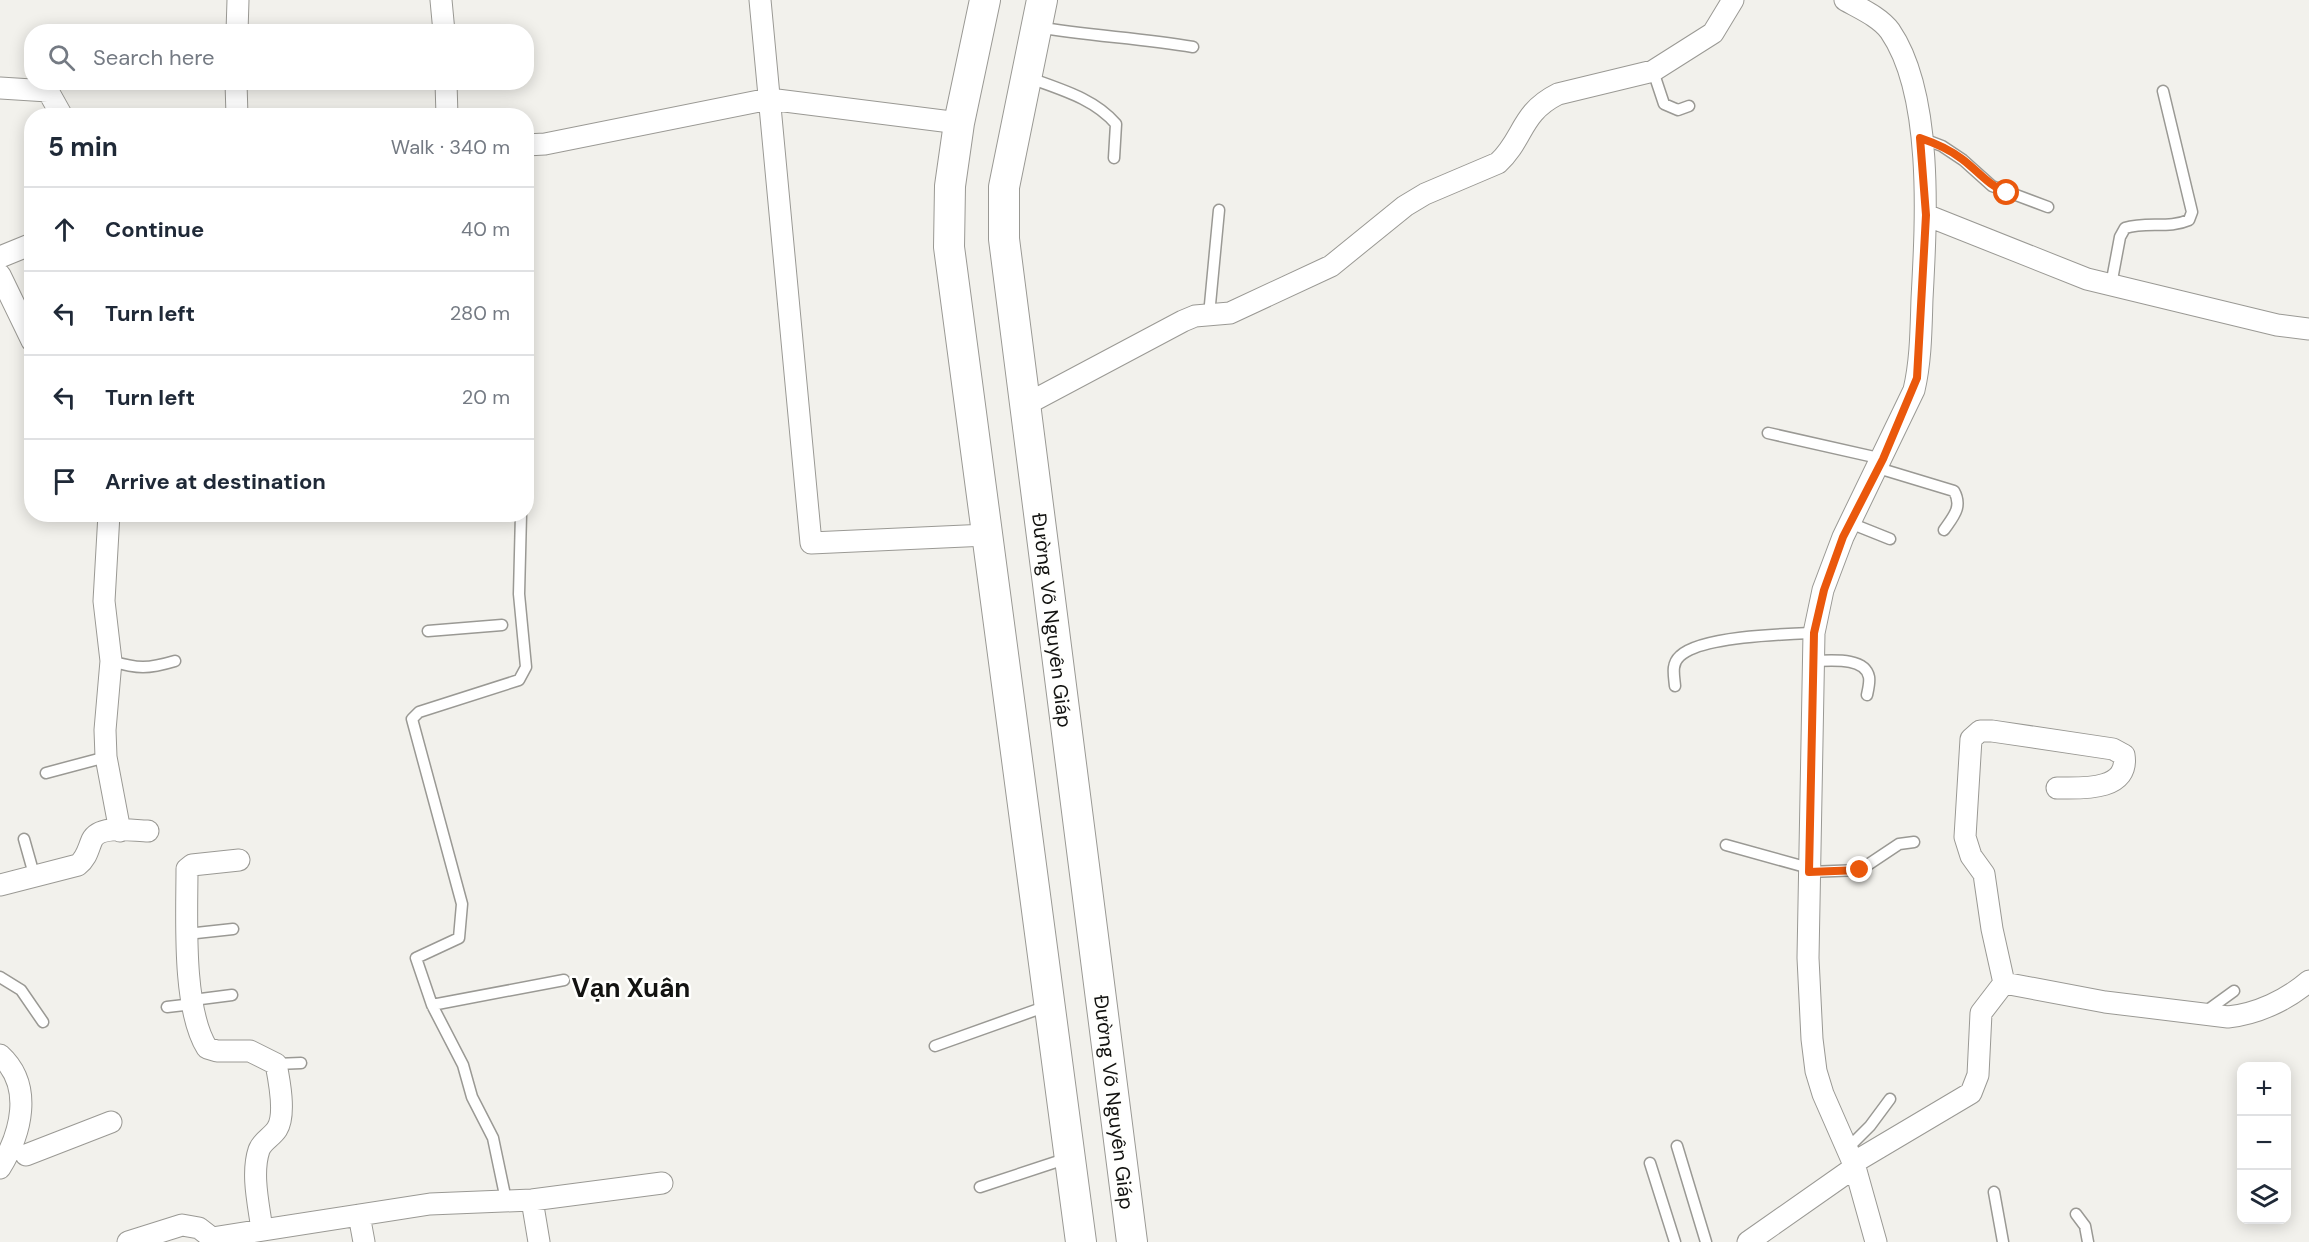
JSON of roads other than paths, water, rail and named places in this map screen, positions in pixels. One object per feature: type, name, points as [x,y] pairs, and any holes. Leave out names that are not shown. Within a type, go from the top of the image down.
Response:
[{"type":"main road","points":[[985,0],[959,123],[950,186],[950,247],[1081,1242]]},
{"type":"main road","name":"Đường Võ Nguyên Giáp","points":[[1040,14],[1004,187],[1004,239],[1132,1242]]},
{"type":"street","points":[[237,24],[238,0]]},
{"type":"street","points":[[441,0],[443,24]]},
{"type":"street","points":[[760,0],[811,543],[987,535]]},
{"type":"street","points":[[1025,405],[1183,321],[1230,313],[1263,300],[1331,266],[1405,206],[1425,194],[1498,163],[1505,156],[1526,119],[1545,100],[1558,94],[1653,71],[1713,33],[1733,0]]},
{"type":"street","points":[[1845,0],[1888,28],[1898,44],[1909,71],[1920,138],[1926,215],[1917,378],[1881,463],[1850,523],[1827,580],[1814,633],[1808,958],[1816,1071],[1823,1094],[1852,1160],[1876,1242]]},
{"type":"street","points":[[0,88],[24,90]]},
{"type":"street","points":[[32,90],[48,91],[58,108]]},
{"type":"street","points":[[236,90],[237,108]]},
{"type":"street","points":[[446,90],[447,108]]},
{"type":"street","points":[[534,145],[769,99],[959,123]]},
{"type":"street","points":[[1926,215],[2029,258],[2111,285],[2277,325],[2309,329]]},
{"type":"street","points":[[0,257],[24,247]]},
{"type":"street","points":[[0,275],[24,324]]},
{"type":"street","points":[[109,522],[104,600],[111,661],[105,730],[106,757],[120,831]]},
{"type":"street","points":[[1748,1242],[1852,1160],[1971,1093],[1978,1075],[1981,1012],[2004,983],[1984,874],[1971,856],[1965,837],[1971,739],[1980,731],[1992,731],[2080,743],[2112,749],[2124,755],[2124,765],[2120,772],[2104,786],[2057,788]]},
{"type":"street","points":[[0,885],[35,878],[78,865],[83,861],[97,833],[148,831]]},
{"type":"street","points":[[239,860],[192,865],[188,870],[187,934],[193,1002],[198,1028],[207,1048],[217,1051],[250,1051],[276,1064],[281,1086],[280,1121],[278,1128],[258,1151],[256,1172],[262,1230]]},
{"type":"street","points":[[2004,983],[2105,1002],[2228,1017],[2244,1016],[2293,994],[2309,981]]},
{"type":"street","points":[[0,1055],[12,1070],[22,1102],[11,1161]]},
{"type":"street","points":[[11,1161],[111,1122]]},
{"type":"street","points":[[128,1242],[182,1225],[199,1228],[212,1240],[430,1204],[532,1200],[662,1183]]},
{"type":"street","points":[[532,1200],[539,1242]]},
{"type":"street","points":[[359,1215],[364,1242]]},
{"type":"lane","points":[[1040,14],[1084,35],[1141,38],[1193,47]]},
{"type":"lane","points":[[1653,71],[1664,104],[1678,110],[1689,106]]},
{"type":"lane","points":[[1027,76],[1089,101],[1104,110],[1116,124],[1114,158]]},
{"type":"lane","points":[[2111,285],[2120,237],[2125,228],[2135,225],[2180,224],[2189,220],[2192,212],[2163,91]]},
{"type":"lane","points":[[1920,138],[1942,146],[1963,160],[1992,186],[2048,207]]},
{"type":"lane","points":[[1209,315],[1219,210]]},
{"type":"lane","points":[[1768,433],[1881,463],[1954,491],[1959,499],[1958,508],[1944,530]]},
{"type":"lane","points":[[506,1200],[493,1138],[472,1097],[463,1065],[432,1005],[416,958],[459,938],[462,904],[412,719],[419,712],[519,680],[526,668],[520,624],[521,522]]},
{"type":"lane","points":[[1850,523],[1890,539]]},
{"type":"lane","points":[[429,631],[502,625]]},
{"type":"lane","points":[[1675,686],[1673,666],[1681,655],[1694,649],[1733,638],[1814,633]]},
{"type":"lane","points":[[1814,661],[1839,660],[1855,663],[1867,671],[1870,678],[1867,695]]},
{"type":"lane","points":[[111,661],[135,668],[149,669],[175,661]]},
{"type":"lane","points":[[46,773],[106,757]]},
{"type":"lane","points":[[24,839],[35,878]]},
{"type":"lane","points":[[1726,845],[1809,870],[1860,870],[1899,844],[1914,842]]},
{"type":"lane","points":[[187,934],[233,929]]},
{"type":"lane","points":[[0,977],[21,990],[43,1022]]},
{"type":"lane","points":[[432,1005],[564,980]]},
{"type":"lane","points":[[2202,1013],[2212,1009],[2234,991]]},
{"type":"lane","points":[[167,1007],[232,995]]},
{"type":"lane","points":[[935,1046],[1050,1005]]},
{"type":"lane","points":[[276,1064],[302,1063]]},
{"type":"lane","points":[[1852,1160],[1870,1126],[1890,1099]]},
{"type":"lane","points":[[1677,1146],[1706,1242]]},
{"type":"lane","points":[[980,1187],[1070,1158]]},
{"type":"lane","points":[[1650,1163],[1675,1242]]},
{"type":"lane","points":[[1994,1192],[2003,1242]]},
{"type":"lane","points":[[2076,1214],[2085,1226],[2088,1242]]},
{"type":"district","name":"Vạn Xuân","points":[[631,988]]}]
